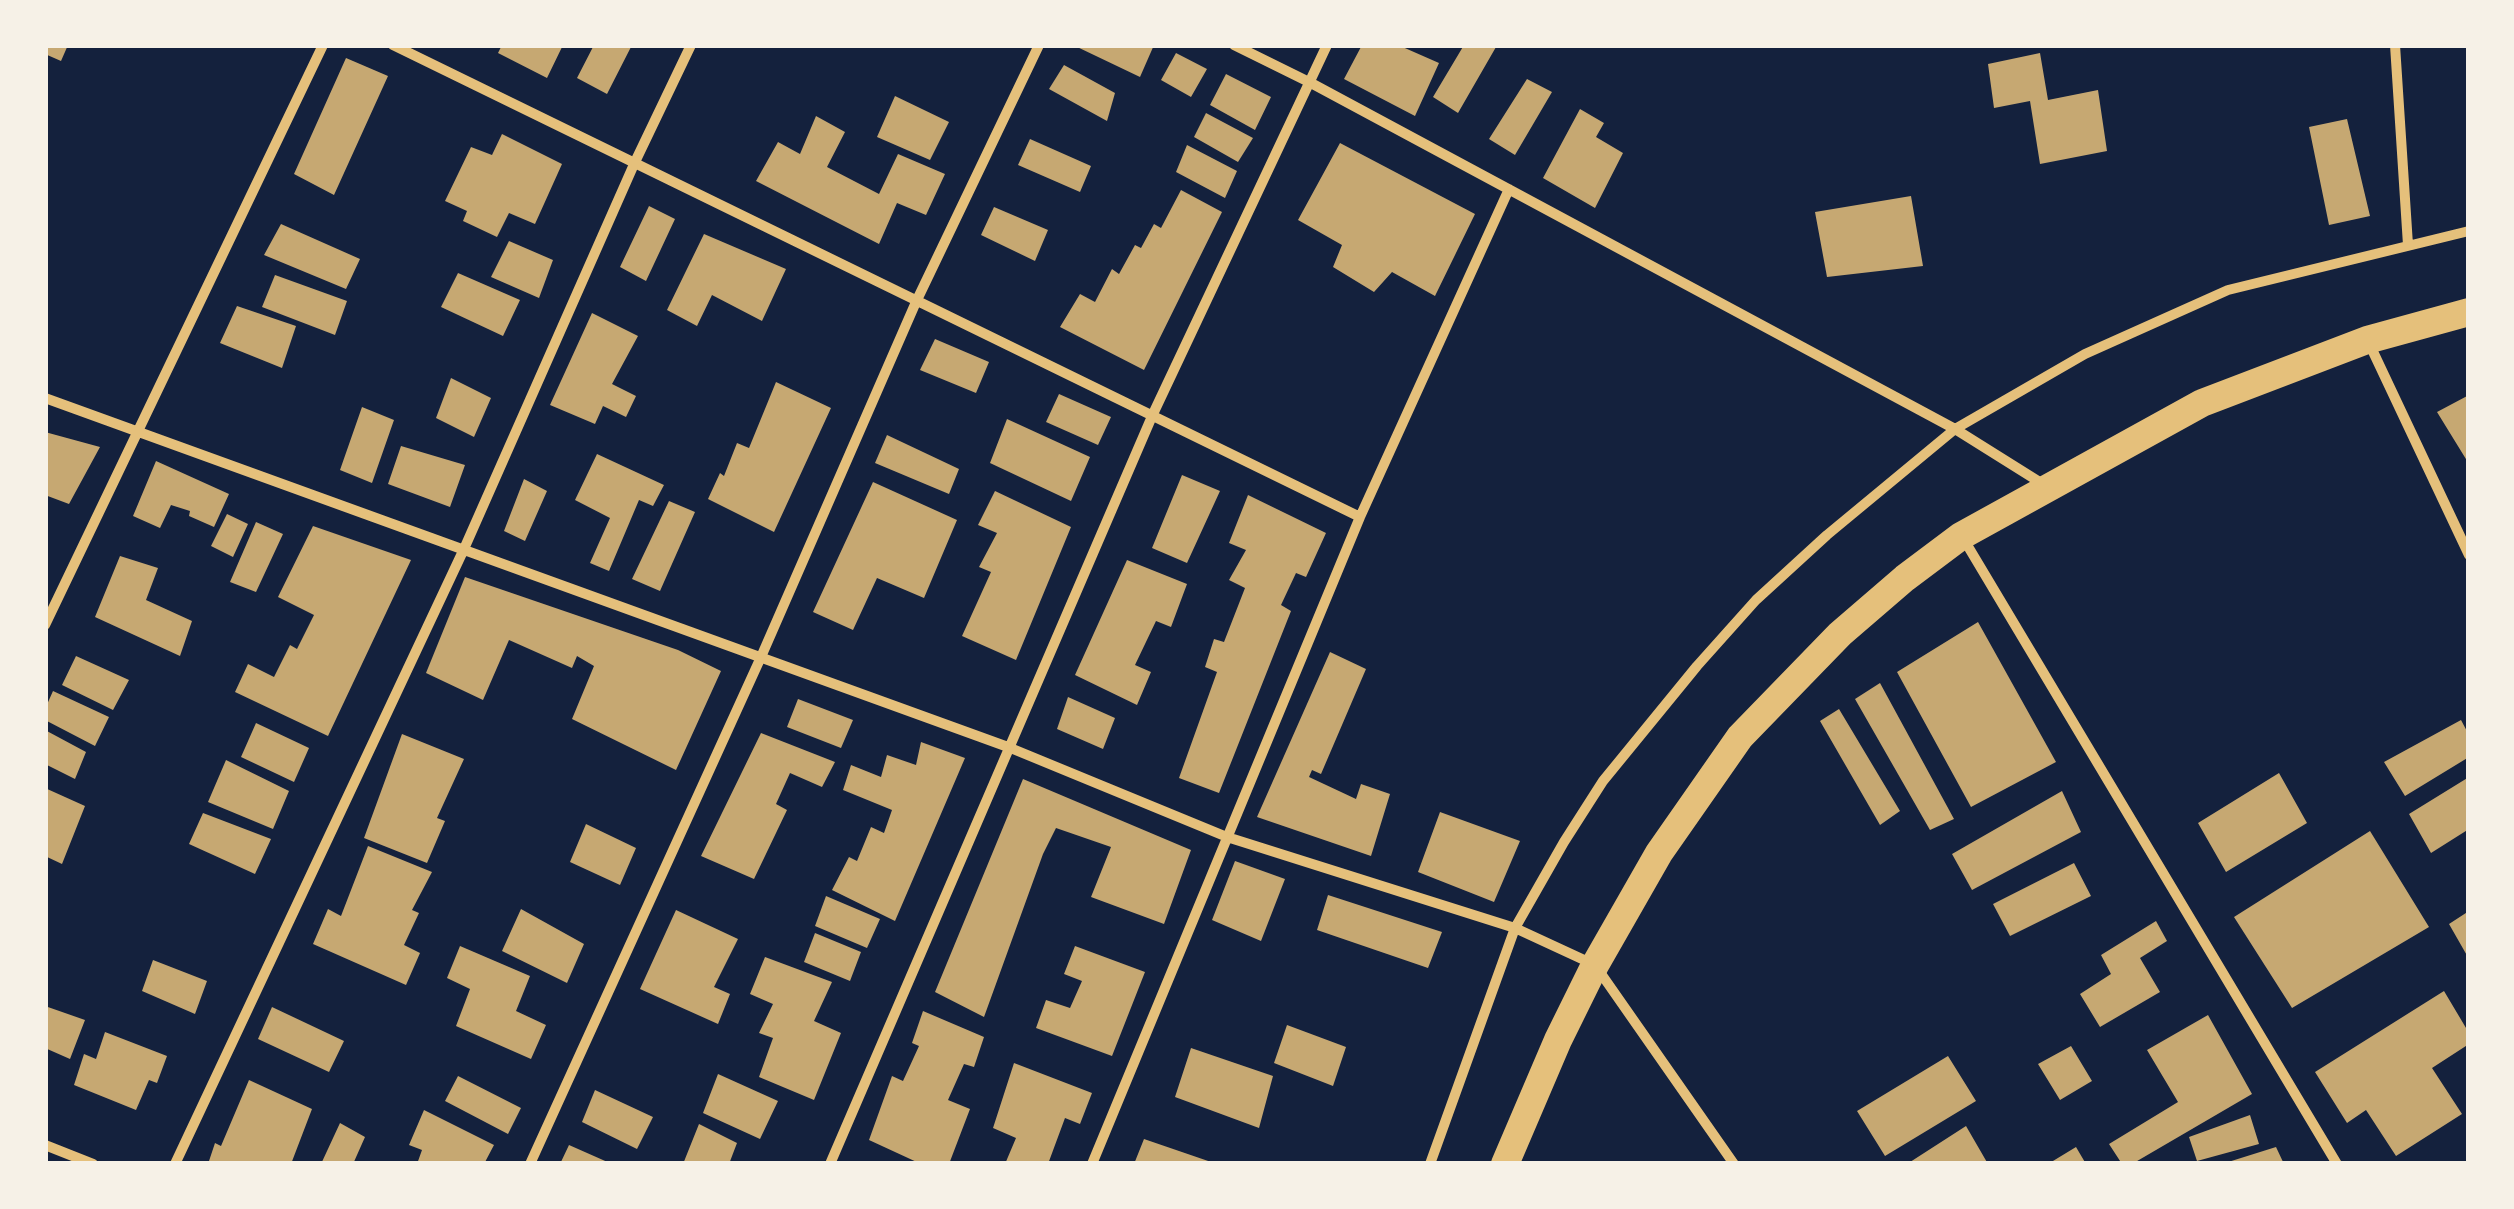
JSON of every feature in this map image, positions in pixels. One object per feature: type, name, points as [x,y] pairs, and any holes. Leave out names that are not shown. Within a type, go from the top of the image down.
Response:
[{"type":"highway","points":[[1505,1164],[1594,965],[1659,853],[1740,737],[1840,634],[1961,536],[2046,486],[2232,389],[2368,340],[2469,312]]},
{"type":"street","points":[[45,624],[323,45]]},
{"type":"street","points":[[392,45],[1360,517]]},
{"type":"street","points":[[175,1164],[464,549],[634,162],[690,45]]},
{"type":"street","points":[[530,1164],[761,657],[916,302],[1039,45]]},
{"type":"street","points":[[1234,45],[1311,82],[1955,428],[2046,486]]},
{"type":"street","points":[[830,1164],[1154,414],[1327,45]]},
{"type":"street","points":[[2395,45],[2408,246]]},
{"type":"street","points":[[1092,1164],[1360,517],[1509,189]]},
{"type":"street","points":[[1430,1164],[1515,928],[1603,781],[1756,600],[1828,534],[1955,428],[2085,354],[2228,290],[2469,231]]},
{"type":"street","points":[[2368,340],[2469,554]]},
{"type":"street","points":[[45,398],[1008,747],[1227,837],[1515,928],[1594,965],[1734,1164]]},
{"type":"street","points":[[1961,536],[2337,1164]]},
{"type":"street","points":[[45,1145],[93,1164]]},
{"type":"building","points":[[45,45],[68,45],[61,61],[45,54]]},
{"type":"building","points":[[502,45],[563,45],[547,78],[498,53]]},
{"type":"building","points":[[594,45],[632,45],[607,94],[577,78]]},
{"type":"building","points":[[1073,45],[1154,45],[1140,77]]},
{"type":"building","points":[[1362,45],[1398,45],[1439,63],[1415,116],[1344,79]]},
{"type":"building","points":[[1464,45],[1496,47],[1458,113],[1433,97]]},
{"type":"building","points":[[1176,53],[1207,69],[1191,97],[1161,80]]},
{"type":"building","points":[[2040,53],[2048,100],[2098,90],[2107,151],[2040,164],[2030,101],[1994,108],[1988,64]]},
{"type":"building","points":[[346,58],[388,76],[334,195],[294,174]]},
{"type":"building","points":[[1064,65],[1115,93],[1107,121],[1049,89]]},
{"type":"building","points":[[1226,74],[1271,97],[1255,130],[1210,105]]},
{"type":"building","points":[[1527,79],[1552,92],[1515,155],[1489,139]]},
{"type":"building","points":[[895,96],[949,122],[930,160],[877,137]]},
{"type":"building","points":[[1580,109],[1604,123],[1596,137],[1623,153],[1595,208],[1543,178]]},
{"type":"building","points":[[1206,113],[1253,138],[1238,162],[1194,137]]},
{"type":"building","points":[[816,116],[845,132],[827,167],[879,194],[898,154],[945,174],[926,215],[897,203],[879,244],[756,181],[778,142],[800,154]]},
{"type":"building","points":[[2347,119],[2370,216],[2329,225],[2309,127]]},
{"type":"building","points":[[502,134],[562,164],[535,224],[509,213],[497,237],[463,221],[467,211],[445,201],[471,147],[492,155]]},
{"type":"building","points":[[1030,139],[1091,166],[1080,192],[1018,165]]},
{"type":"building","points":[[1340,143],[1475,214],[1435,296],[1392,272],[1374,292],[1333,267],[1342,245],[1298,220]]},
{"type":"building","points":[[1187,145],[1237,171],[1225,198],[1176,172]]},
{"type":"building","points":[[1181,190],[1222,212],[1144,370],[1060,327],[1080,294],[1095,302],[1112,269],[1119,274],[1135,245],[1141,248],[1154,224],[1161,228]]},
{"type":"building","points":[[1911,196],[1923,266],[1827,277],[1815,212]]},
{"type":"building","points":[[649,206],[675,219],[646,281],[620,267]]},
{"type":"building","points":[[994,207],[1048,230],[1035,261],[981,235]]},
{"type":"building","points":[[281,224],[360,259],[346,289],[264,255]]},
{"type":"building","points":[[704,234],[786,269],[762,321],[712,295],[697,326],[667,310]]},
{"type":"building","points":[[509,241],[553,260],[539,298],[491,277]]},
{"type":"building","points":[[458,273],[520,300],[503,336],[441,307]]},
{"type":"building","points":[[275,275],[347,301],[335,335],[262,307]]},
{"type":"building","points":[[237,306],[296,326],[282,368],[220,343]]},
{"type":"building","points":[[592,313],[638,336],[612,384],[636,396],[626,417],[603,406],[595,424],[550,405]]},
{"type":"building","points":[[935,339],[989,362],[976,393],[920,370]]},
{"type":"building","points":[[451,378],[491,398],[474,437],[436,418]]},
{"type":"building","points":[[776,382],[831,408],[774,532],[708,499],[720,473],[724,476],[737,443],[749,448]]},
{"type":"building","points":[[1059,394],[1111,417],[1098,445],[1046,422]]},
{"type":"building","points":[[2469,395],[2469,464],[2437,412]]},
{"type":"building","points":[[362,407],[394,420],[372,483],[340,470]]},
{"type":"building","points":[[1007,419],[1090,457],[1071,501],[990,463]]},
{"type":"building","points":[[45,432],[100,447],[69,504],[45,495]]},
{"type":"building","points":[[887,435],[959,469],[949,494],[875,463]]},
{"type":"building","points":[[401,446],[465,465],[450,507],[388,484]]},
{"type":"building","points":[[597,454],[664,485],[653,506],[639,500],[609,571],[590,563],[610,518],[575,500]]},
{"type":"building","points":[[156,461],[229,494],[214,527],[189,516],[190,511],[171,505],[160,528],[133,516]]},
{"type":"building","points":[[1182,475],[1220,491],[1187,563],[1152,548]]},
{"type":"building","points":[[524,479],[547,491],[525,541],[504,531]]},
{"type":"building","points":[[873,482],[957,520],[924,598],[877,578],[853,630],[813,612]]},
{"type":"building","points":[[995,491],[1071,527],[1016,660],[962,636],[991,572],[979,567],[997,533],[978,525]]},
{"type":"building","points":[[1248,495],[1326,533],[1306,577],[1296,573],[1281,605],[1291,611],[1219,793],[1179,778],[1217,672],[1205,667],[1214,639],[1224,642],[1245,588],[1229,580],[1246,550],[1229,543]]},
{"type":"building","points":[[669,501],[695,512],[660,591],[632,579]]},
{"type":"building","points":[[227,514],[248,524],[233,557],[211,546]]},
{"type":"building","points":[[256,522],[283,534],[256,592],[230,582]]},
{"type":"building","points":[[313,526],[411,560],[328,736],[235,692],[248,664],[274,677],[290,645],[297,649],[314,615],[278,597]]},
{"type":"building","points":[[120,556],[158,568],[146,600],[192,621],[180,656],[95,617]]},
{"type":"building","points":[[1127,560],[1187,584],[1171,627],[1156,621],[1135,665],[1151,672],[1137,705],[1075,675]]},
{"type":"building","points":[[465,577],[678,650],[721,671],[676,770],[572,719],[594,666],[577,656],[572,668],[509,640],[483,700],[426,673]]},
{"type":"building","points":[[1978,622],[2056,762],[1971,807],[1897,672]]},
{"type":"building","points":[[1330,652],[1366,669],[1321,774],[1312,770],[1309,777],[1356,799],[1361,784],[1390,794],[1371,856],[1257,817]]},
{"type":"building","points":[[76,656],[129,680],[113,710],[62,685]]},
{"type":"building","points":[[1880,683],[1954,819],[1930,830],[1855,699]]},
{"type":"building","points":[[53,691],[109,717],[95,746],[45,720]]},
{"type":"building","points":[[1068,697],[1115,718],[1103,749],[1057,729]]},
{"type":"building","points":[[798,699],[853,720],[841,748],[787,727]]},
{"type":"building","points":[[1839,709],[1900,811],[1880,825],[1820,721]]},
{"type":"building","points":[[2461,720],[2469,735],[2469,757],[2405,796],[2384,762]]},
{"type":"building","points":[[256,723],[309,748],[294,782],[241,757]]},
{"type":"building","points":[[45,730],[86,752],[75,779],[45,764]]},
{"type":"building","points":[[761,733],[835,762],[822,787],[790,773],[776,804],[787,810],[754,879],[701,856]]},
{"type":"building","points":[[402,734],[464,759],[437,818],[445,821],[427,863],[364,838]]},
{"type":"building","points":[[921,742],[965,758],[895,921],[832,890],[849,857],[857,861],[871,827],[884,833],[892,810],[843,790],[851,765],[881,777],[887,755],[916,765]]},
{"type":"building","points":[[226,760],[289,791],[273,829],[208,802]]},
{"type":"building","points":[[2279,773],[2307,823],[2226,872],[2198,823]]},
{"type":"building","points":[[2469,777],[2469,829],[2431,853],[2409,814]]},
{"type":"building","points":[[1023,779],[1191,850],[1164,924],[1091,897],[1111,847],[1056,828],[984,1017],[935,992]]},
{"type":"building","points":[[45,788],[85,806],[62,864],[45,856]]},
{"type":"building","points":[[2062,791],[2081,832],[1972,890],[1952,854]]},
{"type":"building","points":[[1440,812],[1520,841],[1494,902],[1418,872]]},
{"type":"building","points":[[203,813],[271,839],[255,874],[189,844]]},
{"type":"building","points":[[586,824],[636,848],[620,885],[570,862]]},
{"type":"building","points":[[2370,831],[2429,927],[2292,1008],[2234,917]]},
{"type":"building","points":[[368,846],[432,872],[412,910],[419,913],[404,945],[420,953],[406,985],[313,944],[328,909],[341,916]]},
{"type":"building","points":[[1235,861],[1285,879],[1261,941],[1212,920]]},
{"type":"building","points":[[2074,863],[2091,896],[2010,936],[1993,904]]},
{"type":"building","points":[[1328,895],[1442,932],[1428,968],[1317,930]]},
{"type":"building","points":[[826,896],[880,919],[867,948],[815,926]]},
{"type":"building","points":[[521,909],[584,944],[567,983],[502,951]]},
{"type":"building","points":[[676,910],[738,939],[714,987],[730,994],[718,1024],[640,989]]},
{"type":"building","points":[[2469,911],[2469,959],[2449,924]]},
{"type":"building","points":[[2156,921],[2167,941],[2140,958],[2160,992],[2100,1027],[2080,994],[2111,974],[2101,955]]},
{"type":"building","points":[[815,933],[861,952],[850,981],[804,962]]},
{"type":"building","points":[[460,946],[530,976],[516,1011],[546,1025],[531,1059],[456,1026],[470,989],[447,978]]},
{"type":"building","points":[[1075,946],[1145,972],[1112,1056],[1036,1028],[1046,1000],[1070,1008],[1082,981],[1064,974]]},
{"type":"building","points":[[765,957],[832,982],[814,1021],[841,1033],[814,1100],[759,1077],[773,1038],[759,1033],[773,1004],[750,994]]},
{"type":"building","points":[[153,960],[207,981],[195,1014],[142,991]]},
{"type":"building","points":[[2444,991],[2469,1033],[2469,1044],[2432,1068],[2462,1114],[2396,1156],[2366,1110],[2347,1123],[2315,1072]]},
{"type":"building","points":[[45,1006],[85,1020],[70,1059],[45,1048]]},
{"type":"building","points":[[272,1007],[344,1041],[329,1072],[258,1039]]},
{"type":"building","points":[[923,1011],[984,1037],[974,1067],[964,1064],[948,1100],[970,1109],[949,1164],[921,1164],[869,1140],[892,1076],[903,1081],[919,1046],[912,1043]]},
{"type":"building","points":[[2208,1015],[2252,1094],[2132,1164],[2122,1164],[2109,1144],[2178,1102],[2147,1050]]},
{"type":"building","points":[[1287,1025],[1346,1047],[1333,1086],[1274,1063]]},
{"type":"building","points":[[105,1032],[167,1056],[157,1083],[149,1080],[136,1110],[74,1085],[84,1054],[96,1059]]},
{"type":"building","points":[[2071,1046],[2092,1081],[2060,1100],[2038,1064]]},
{"type":"building","points":[[1191,1048],[1273,1076],[1259,1128],[1175,1097]]},
{"type":"building","points":[[1948,1056],[1976,1101],[1885,1156],[1857,1111]]},
{"type":"building","points":[[1014,1063],[1092,1093],[1080,1124],[1065,1118],[1048,1164],[1005,1164],[1016,1138],[993,1128]]},
{"type":"building","points":[[718,1074],[778,1101],[760,1139],[703,1113]]},
{"type":"building","points":[[458,1076],[521,1108],[508,1134],[445,1101]]},
{"type":"building","points":[[249,1080],[312,1109],[291,1164],[208,1164],[215,1143],[221,1146]]},
{"type":"building","points":[[595,1090],[653,1117],[637,1149],[582,1122]]},
{"type":"building","points":[[424,1110],[494,1145],[484,1164],[417,1164],[422,1150],[409,1145]]},
{"type":"building","points":[[2250,1115],[2259,1144],[2197,1161],[2189,1137]]},
{"type":"building","points":[[340,1123],[365,1137],[353,1164],[321,1164]]},
{"type":"building","points":[[699,1124],[737,1143],[729,1164],[683,1164]]},
{"type":"building","points":[[1966,1126],[1988,1164],[1907,1164]]},
{"type":"building","points":[[1144,1139],[1214,1163],[1214,1164],[1134,1164]]},
{"type":"building","points":[[569,1145],[612,1164],[560,1164]]},
{"type":"building","points":[[2076,1147],[2086,1164],[2048,1164]]},
{"type":"building","points":[[2276,1147],[2284,1164],[2225,1164],[2225,1163]]}]
